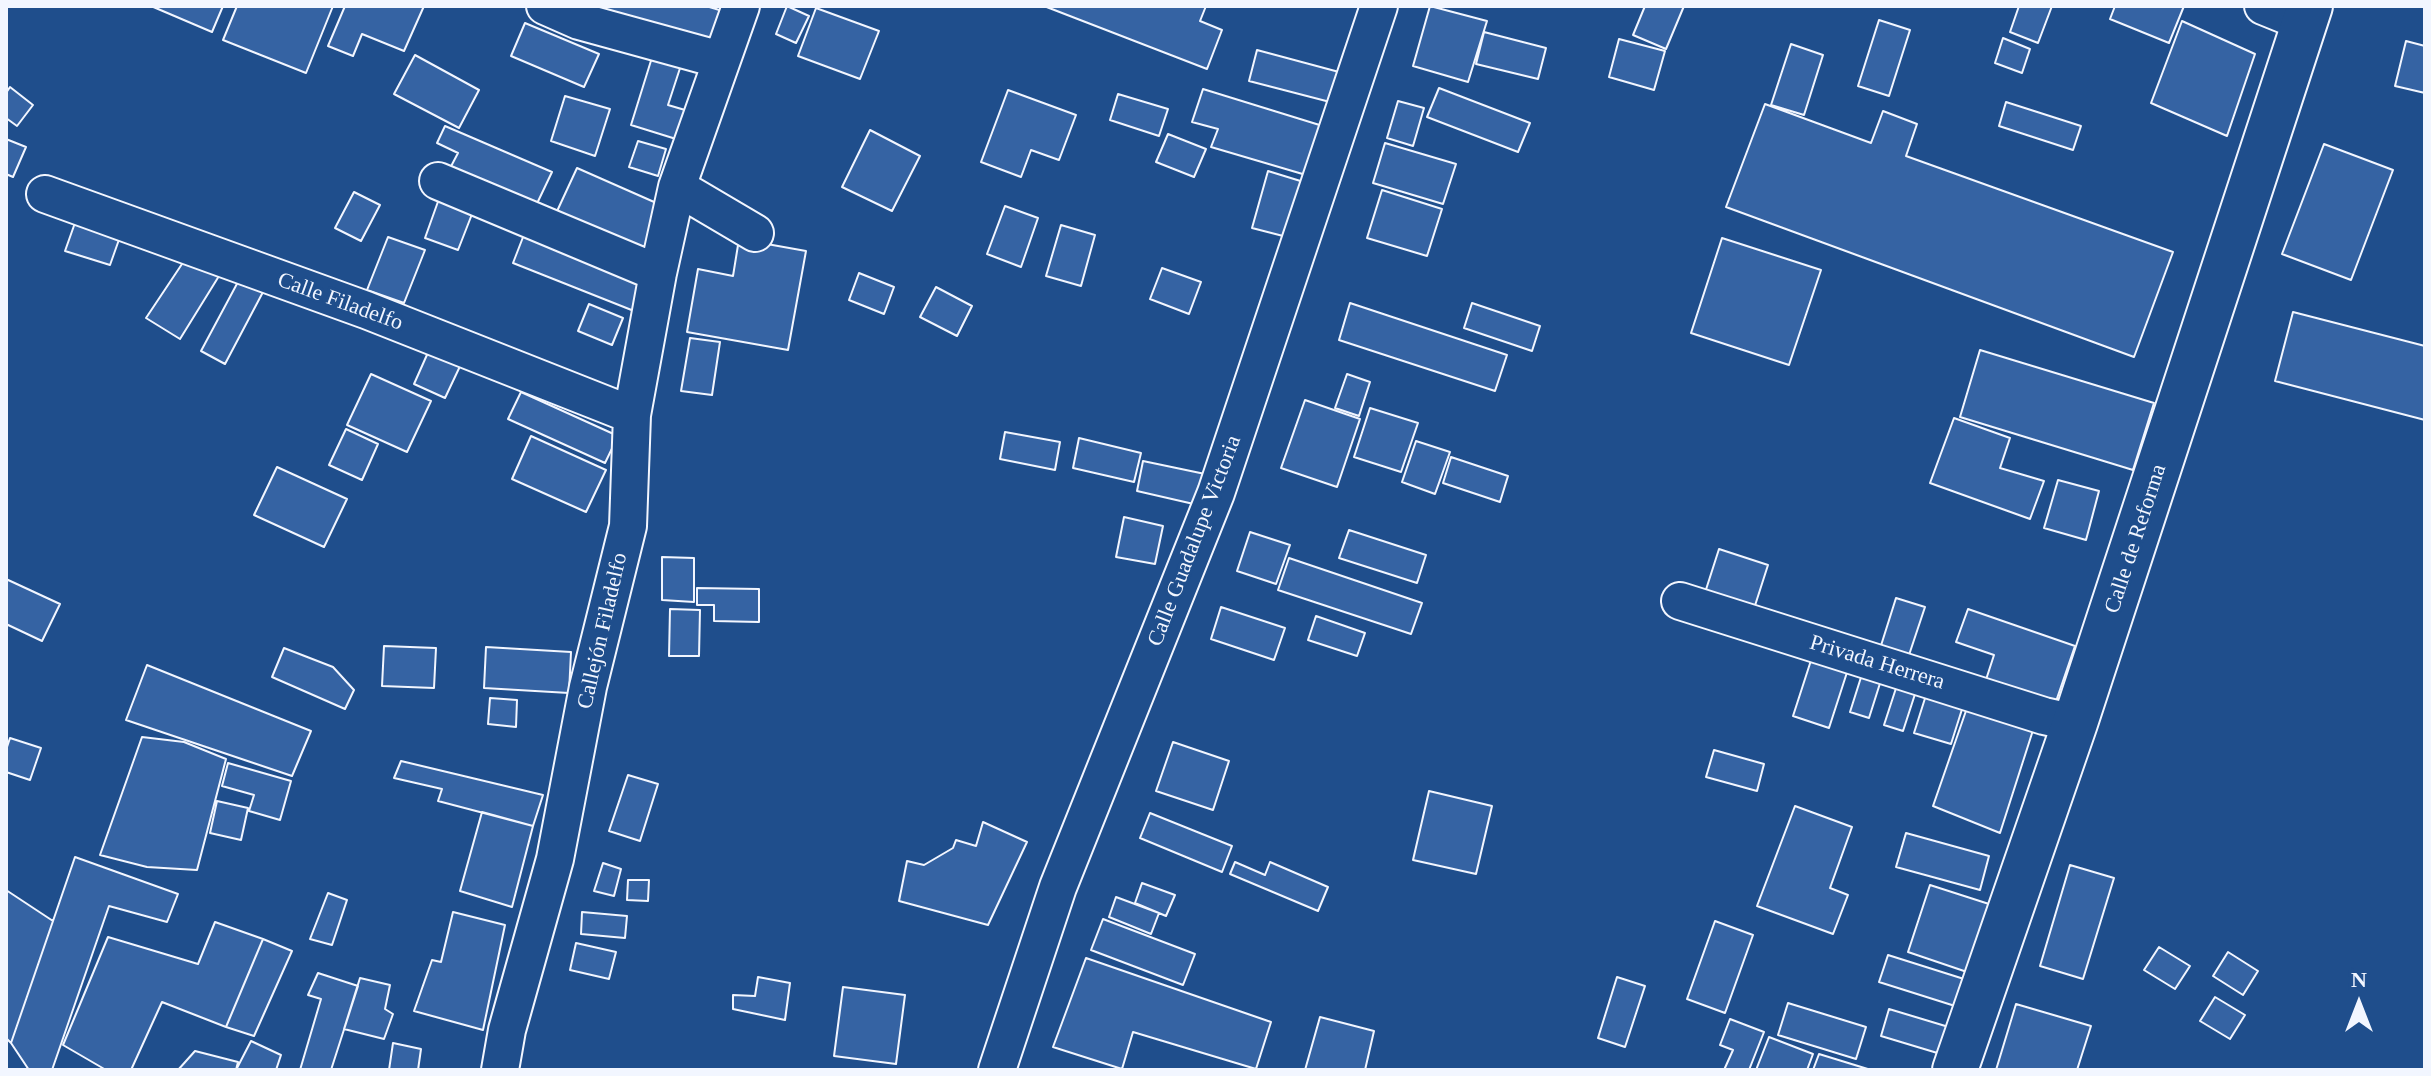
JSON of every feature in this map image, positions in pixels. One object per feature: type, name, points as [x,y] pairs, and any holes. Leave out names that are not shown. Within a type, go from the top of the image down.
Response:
[{"type":"main road","name":"Calle de Reforma","points":[[1955,1070],[2075,723],[2307,15]]},
{"type":"street","points":[[545,6],[579,21],[721,60]]},
{"type":"street","name":"Callejón Filadelfo","points":[[500,1070],[507,1030],[555,859],[588,687],[628,526],[632,415],[677,187],[741,6]]},
{"type":"street","name":"Calle Guadalupe Victoria","points":[[997,1070],[1058,887],[1216,493],[1379,6]]},
{"type":"street","points":[[2263,6],[2307,15]]},
{"type":"street","points":[[438,181],[658,273]]},
{"type":"street","points":[[677,187],[755,233]]},
{"type":"street","name":"Calle Filadelfo","points":[[45,194],[366,310],[632,415]]},
{"type":"street","name":"Privada Herrera","points":[[1680,601],[2075,723]]},
{"type":"building","points":[[151,6],[223,6],[212,32]]},
{"type":"building","points":[[237,6],[333,6],[306,73],[223,40]]},
{"type":"building","points":[[345,6],[424,6],[404,51],[362,34],[353,56],[328,46]]},
{"type":"building","points":[[583,6],[706,6],[726,12],[716,44]]},
{"type":"building","points":[[787,6],[809,16],[796,43],[776,34]]},
{"type":"building","points":[[1044,6],[1206,6],[1200,21],[1222,30],[1207,69]]},
{"type":"building","points":[[1430,6],[1487,21],[1468,82],[1413,66]]},
{"type":"building","points":[[1645,6],[1684,6],[1666,49],[1633,35]]},
{"type":"building","points":[[2019,6],[2052,6],[2038,43],[2010,32]]},
{"type":"building","points":[[2115,6],[2184,6],[2169,43],[2110,19]]},
{"type":"building","points":[[816,8],[879,31],[860,79],[798,56]]},
{"type":"building","points":[[1879,20],[1910,30],[1889,96],[1858,86]]},
{"type":"building","points":[[2182,21],[2255,54],[2227,136],[2151,103]]},
{"type":"building","points":[[525,23],[599,54],[584,87],[511,56]]},
{"type":"building","points":[[1484,32],[1546,48],[1538,79],[1476,64]]},
{"type":"building","points":[[2003,38],[2030,49],[2022,73],[1995,63]]},
{"type":"building","points":[[1619,39],[1665,51],[1654,90],[1609,77]]},
{"type":"building","points":[[2406,41],[2425,46],[2425,93],[2395,86]]},
{"type":"building","points":[[1791,44],[1823,55],[1804,115],[1771,105]]},
{"type":"building","points":[[1257,50],[1339,72],[1330,102],[1249,81]]},
{"type":"building","points":[[654,51],[683,59],[668,105],[685,110],[676,139],[631,125]]},
{"type":"building","points":[[415,55],[479,90],[459,128],[394,94]]},
{"type":"building","points":[[10,87],[33,105],[17,126],[6,118],[6,93]]},
{"type":"building","points":[[1439,88],[1530,123],[1518,152],[1427,117]]},
{"type":"building","points":[[1203,89],[1326,127],[1306,175],[1211,147],[1218,129],[1192,122]]},
{"type":"building","points":[[1008,90],[1076,115],[1059,160],[1031,150],[1021,177],[981,162]]},
{"type":"building","points":[[1118,94],[1168,109],[1159,136],[1110,120]]},
{"type":"building","points":[[565,96],[610,109],[595,156],[551,141]]},
{"type":"building","points":[[1398,101],[1424,108],[1413,146],[1387,138]]},
{"type":"building","points":[[2006,102],[2081,126],[2073,150],[1999,126]]},
{"type":"building","points":[[1765,104],[1871,143],[1883,111],[1917,124],[1906,156],[2173,252],[2134,357],[1726,207]]},
{"type":"building","points":[[445,126],[552,172],[532,214],[447,174],[458,153],[437,143]]},
{"type":"building","points":[[870,130],[920,156],[892,211],[842,187]]},
{"type":"building","points":[[1168,134],[1206,149],[1194,177],[1156,162]]},
{"type":"building","points":[[6,139],[26,147],[13,177],[6,174]]},
{"type":"building","points":[[638,141],[666,149],[658,176],[629,167]]},
{"type":"building","points":[[1385,143],[1456,164],[1443,204],[1373,183]]},
{"type":"building","points":[[2324,144],[2393,170],[2351,280],[2282,254]]},
{"type":"building","points":[[577,168],[670,209],[646,263],[552,222]]},
{"type":"building","points":[[1268,171],[1307,183],[1287,237],[1252,228]]},
{"type":"building","points":[[1382,190],[1442,209],[1427,256],[1367,238]]},
{"type":"building","points":[[354,192],[380,205],[361,241],[335,228]]},
{"type":"building","points":[[440,196],[474,209],[458,250],[425,238]]},
{"type":"building","points":[[1005,206],[1038,218],[1021,267],[987,254]]},
{"type":"building","points":[[76,220],[121,234],[110,265],[65,251]]},
{"type":"building","points":[[1061,225],[1095,235],[1081,286],[1046,276]]},
{"type":"building","points":[[525,232],[646,280],[634,311],[513,263]]},
{"type":"building","points":[[388,237],[425,250],[404,303],[367,290]]},
{"type":"building","points":[[1722,238],[1821,270],[1789,365],[1691,333]]},
{"type":"building","points":[[739,239],[806,251],[788,350],[687,332],[698,269],[733,276]]},
{"type":"building","points":[[186,258],[219,276],[180,339],[146,318]]},
{"type":"building","points":[[1162,268],[1201,282],[1189,314],[1150,299]]},
{"type":"building","points":[[859,273],[894,287],[884,314],[849,300]]},
{"type":"building","points":[[239,280],[263,292],[225,364],[201,351]]},
{"type":"building","points":[[936,287],[972,306],[957,336],[920,317]]},
{"type":"building","points":[[1350,303],[1507,355],[1495,391],[1339,340]]},
{"type":"building","points":[[1472,303],[1540,326],[1532,351],[1464,328]]},
{"type":"building","points":[[589,304],[623,318],[612,345],[578,331]]},
{"type":"building","points":[[2293,312],[2425,346],[2425,420],[2275,381]]},
{"type":"building","points":[[690,338],[720,342],[712,395],[681,391]]},
{"type":"building","points":[[430,348],[462,362],[445,398],[414,384]]},
{"type":"building","points":[[1980,350],[2154,403],[2133,470],[1960,417]]},
{"type":"building","points":[[371,374],[431,401],[407,452],[347,425]]},
{"type":"building","points":[[1347,374],[1370,382],[1359,416],[1335,408]]},
{"type":"building","points":[[521,392],[618,436],[605,463],[508,419]]},
{"type":"building","points":[[1305,400],[1360,419],[1337,487],[1281,468]]},
{"type":"building","points":[[1370,408],[1418,423],[1401,472],[1354,457]]},
{"type":"building","points":[[1954,418],[2010,438],[2000,468],[2044,481],[2030,519],[1930,483]]},
{"type":"building","points":[[346,429],[378,444],[362,480],[329,465]]},
{"type":"building","points":[[1005,432],[1060,442],[1055,470],[1000,459]]},
{"type":"building","points":[[531,436],[606,470],[586,512],[512,479]]},
{"type":"building","points":[[1079,438],[1141,453],[1134,482],[1073,468]]},
{"type":"building","points":[[1416,441],[1450,452],[1435,494],[1402,482]]},
{"type":"building","points":[[1451,457],[1508,476],[1500,502],[1443,483]]},
{"type":"building","points":[[1143,461],[1205,474],[1198,505],[1137,491]]},
{"type":"building","points":[[277,467],[347,499],[324,547],[254,515]]},
{"type":"building","points":[[2058,480],[2099,491],[2086,540],[2044,528]]},
{"type":"building","points":[[1124,517],[1163,526],[1155,564],[1116,557]]},
{"type":"building","points":[[1349,530],[1426,555],[1417,583],[1339,558]]},
{"type":"building","points":[[1250,532],[1290,545],[1276,584],[1237,571]]},
{"type":"building","points":[[1719,549],[1768,565],[1751,618],[1702,602]]},
{"type":"building","points":[[662,557],[694,558],[694,602],[662,600]]},
{"type":"building","points":[[1289,558],[1422,603],[1411,634],[1278,590]]},
{"type":"building","points":[[6,579],[60,604],[42,641],[6,624]]},
{"type":"building","points":[[697,588],[759,589],[759,622],[714,621],[714,605],[697,605]]},
{"type":"building","points":[[1896,598],[1925,607],[1906,664],[1878,655]]},
{"type":"building","points":[[1221,607],[1285,628],[1274,660],[1211,639]]},
{"type":"building","points":[[670,609],[700,610],[699,656],[669,656]]},
{"type":"building","points":[[1968,609],[2075,646],[2051,716],[1982,692],[1994,655],[1956,642]]},
{"type":"building","points":[[1316,616],[1365,633],[1357,656],[1308,640]]},
{"type":"building","points":[[384,646],[436,648],[434,688],[382,686]]},
{"type":"building","points":[[486,647],[571,652],[569,693],[484,688]]},
{"type":"building","points":[[284,648],[333,667],[354,690],[345,709],[272,677]]},
{"type":"building","points":[[1815,648],[1851,660],[1829,728],[1793,716]]},
{"type":"building","points":[[147,665],[311,731],[292,776],[126,720]]},
{"type":"building","points":[[1863,671],[1882,677],[1869,718],[1850,712]]},
{"type":"building","points":[[1898,682],[1917,688],[1903,731],[1884,725]]},
{"type":"building","points":[[1927,692],[1964,703],[1951,744],[1914,733]]},
{"type":"building","points":[[490,698],[517,700],[516,727],[488,724]]},
{"type":"building","points":[[1968,705],[2035,724],[2000,833],[1933,806]]},
{"type":"building","points":[[142,737],[184,742],[226,759],[197,870],[147,867],[100,855]]},
{"type":"building","points":[[10,738],[41,748],[30,780],[6,772],[6,750]]},
{"type":"building","points":[[1173,742],[1229,761],[1213,810],[1156,791]]},
{"type":"building","points":[[1714,750],[1764,764],[1757,791],[1706,777]]},
{"type":"building","points":[[401,761],[543,795],[533,826],[438,801],[442,789],[394,778]]},
{"type":"building","points":[[228,763],[291,781],[280,820],[249,811],[254,795],[222,786]]},
{"type":"building","points":[[628,775],[658,784],[640,841],[609,831]]},
{"type":"building","points":[[1429,791],[1492,806],[1476,874],[1413,860]]},
{"type":"building","points":[[217,801],[248,808],[241,840],[210,833]]},
{"type":"building","points":[[1795,806],[1852,827],[1830,888],[1848,895],[1833,934],[1757,906]]},
{"type":"building","points":[[482,812],[533,826],[512,907],[460,891]]},
{"type":"building","points":[[1150,813],[1232,846],[1222,872],[1140,838]]},
{"type":"building","points":[[983,822],[1027,842],[988,925],[899,901],[907,861],[924,865],[953,848],[956,840],[976,846]]},
{"type":"building","points":[[1906,833],[1989,856],[1980,890],[1896,867]]},
{"type":"building","points":[[75,857],[178,894],[167,922],[109,906],[52,1070],[29,1070],[11,1043]]},
{"type":"building","points":[[1235,862],[1265,875],[1270,862],[1328,887],[1318,911],[1230,874]]},
{"type":"building","points":[[603,863],[621,869],[614,896],[594,891]]},
{"type":"building","points":[[2070,865],[2114,878],[2083,979],[2040,966]]},
{"type":"building","points":[[628,880],[649,880],[648,901],[627,900]]},
{"type":"building","points":[[1142,883],[1175,895],[1166,916],[1135,903]]},
{"type":"building","points":[[1930,885],[1989,904],[1967,972],[1908,952]]},
{"type":"building","points":[[6,890],[53,921],[11,1043],[6,1038]]},
{"type":"building","points":[[328,893],[347,900],[332,945],[310,939]]},
{"type":"building","points":[[1116,897],[1159,913],[1151,934],[1109,917]]},
{"type":"building","points":[[453,912],[505,925],[483,1030],[414,1011],[432,960],[441,962]]},
{"type":"building","points":[[582,912],[627,916],[625,938],[581,934]]},
{"type":"building","points":[[1103,919],[1195,954],[1183,985],[1091,950]]},
{"type":"building","points":[[1715,921],[1753,935],[1725,1013],[1687,999]]},
{"type":"building","points":[[215,922],[263,939],[226,1027],[162,1002],[131,1070],[106,1070],[63,1045],[108,937],[198,964]]},
{"type":"building","points":[[263,939],[292,951],[254,1036],[226,1027]]},
{"type":"building","points":[[576,943],[616,952],[609,979],[570,970]]},
{"type":"building","points":[[2159,947],[2190,966],[2175,989],[2144,970]]},
{"type":"building","points":[[2228,952],[2258,971],[2243,995],[2213,976]]},
{"type":"building","points":[[1888,955],[1964,979],[1955,1006],[1879,982]]},
{"type":"building","points":[[1086,958],[1271,1022],[1256,1069],[1133,1032],[1122,1069],[1053,1047]]},
{"type":"building","points":[[318,973],[358,986],[331,1070],[300,1070],[321,999],[308,995]]},
{"type":"building","points":[[758,977],[790,983],[785,1020],[733,1009],[733,995],[755,996]]},
{"type":"building","points":[[1617,977],[1645,986],[1625,1047],[1598,1038]]},
{"type":"building","points":[[360,978],[390,985],[385,1009],[393,1014],[384,1039],[344,1029]]},
{"type":"building","points":[[843,987],[905,995],[896,1064],[834,1056]]},
{"type":"building","points":[[2215,997],[2245,1015],[2230,1039],[2200,1021]]},
{"type":"building","points":[[1788,1003],[1866,1027],[1856,1059],[1778,1035]]},
{"type":"building","points":[[2016,1004],[2091,1026],[2077,1070],[1996,1070]]},
{"type":"building","points":[[1889,1009],[1952,1028],[1944,1055],[1881,1036]]},
{"type":"building","points":[[1320,1017],[1374,1031],[1365,1070],[1305,1070]]},
{"type":"building","points":[[1730,1019],[1764,1032],[1749,1070],[1724,1070],[1733,1050],[1720,1045]]},
{"type":"building","points":[[1769,1037],[1813,1054],[1807,1070],[1756,1070]]},
{"type":"building","points":[[251,1041],[281,1055],[276,1070],[236,1070]]},
{"type":"building","points":[[393,1043],[421,1049],[418,1070],[389,1070]]},
{"type":"building","points":[[195,1051],[238,1062],[236,1070],[178,1070]]},
{"type":"building","points":[[1819,1054],[1871,1070],[1813,1070]]}]
